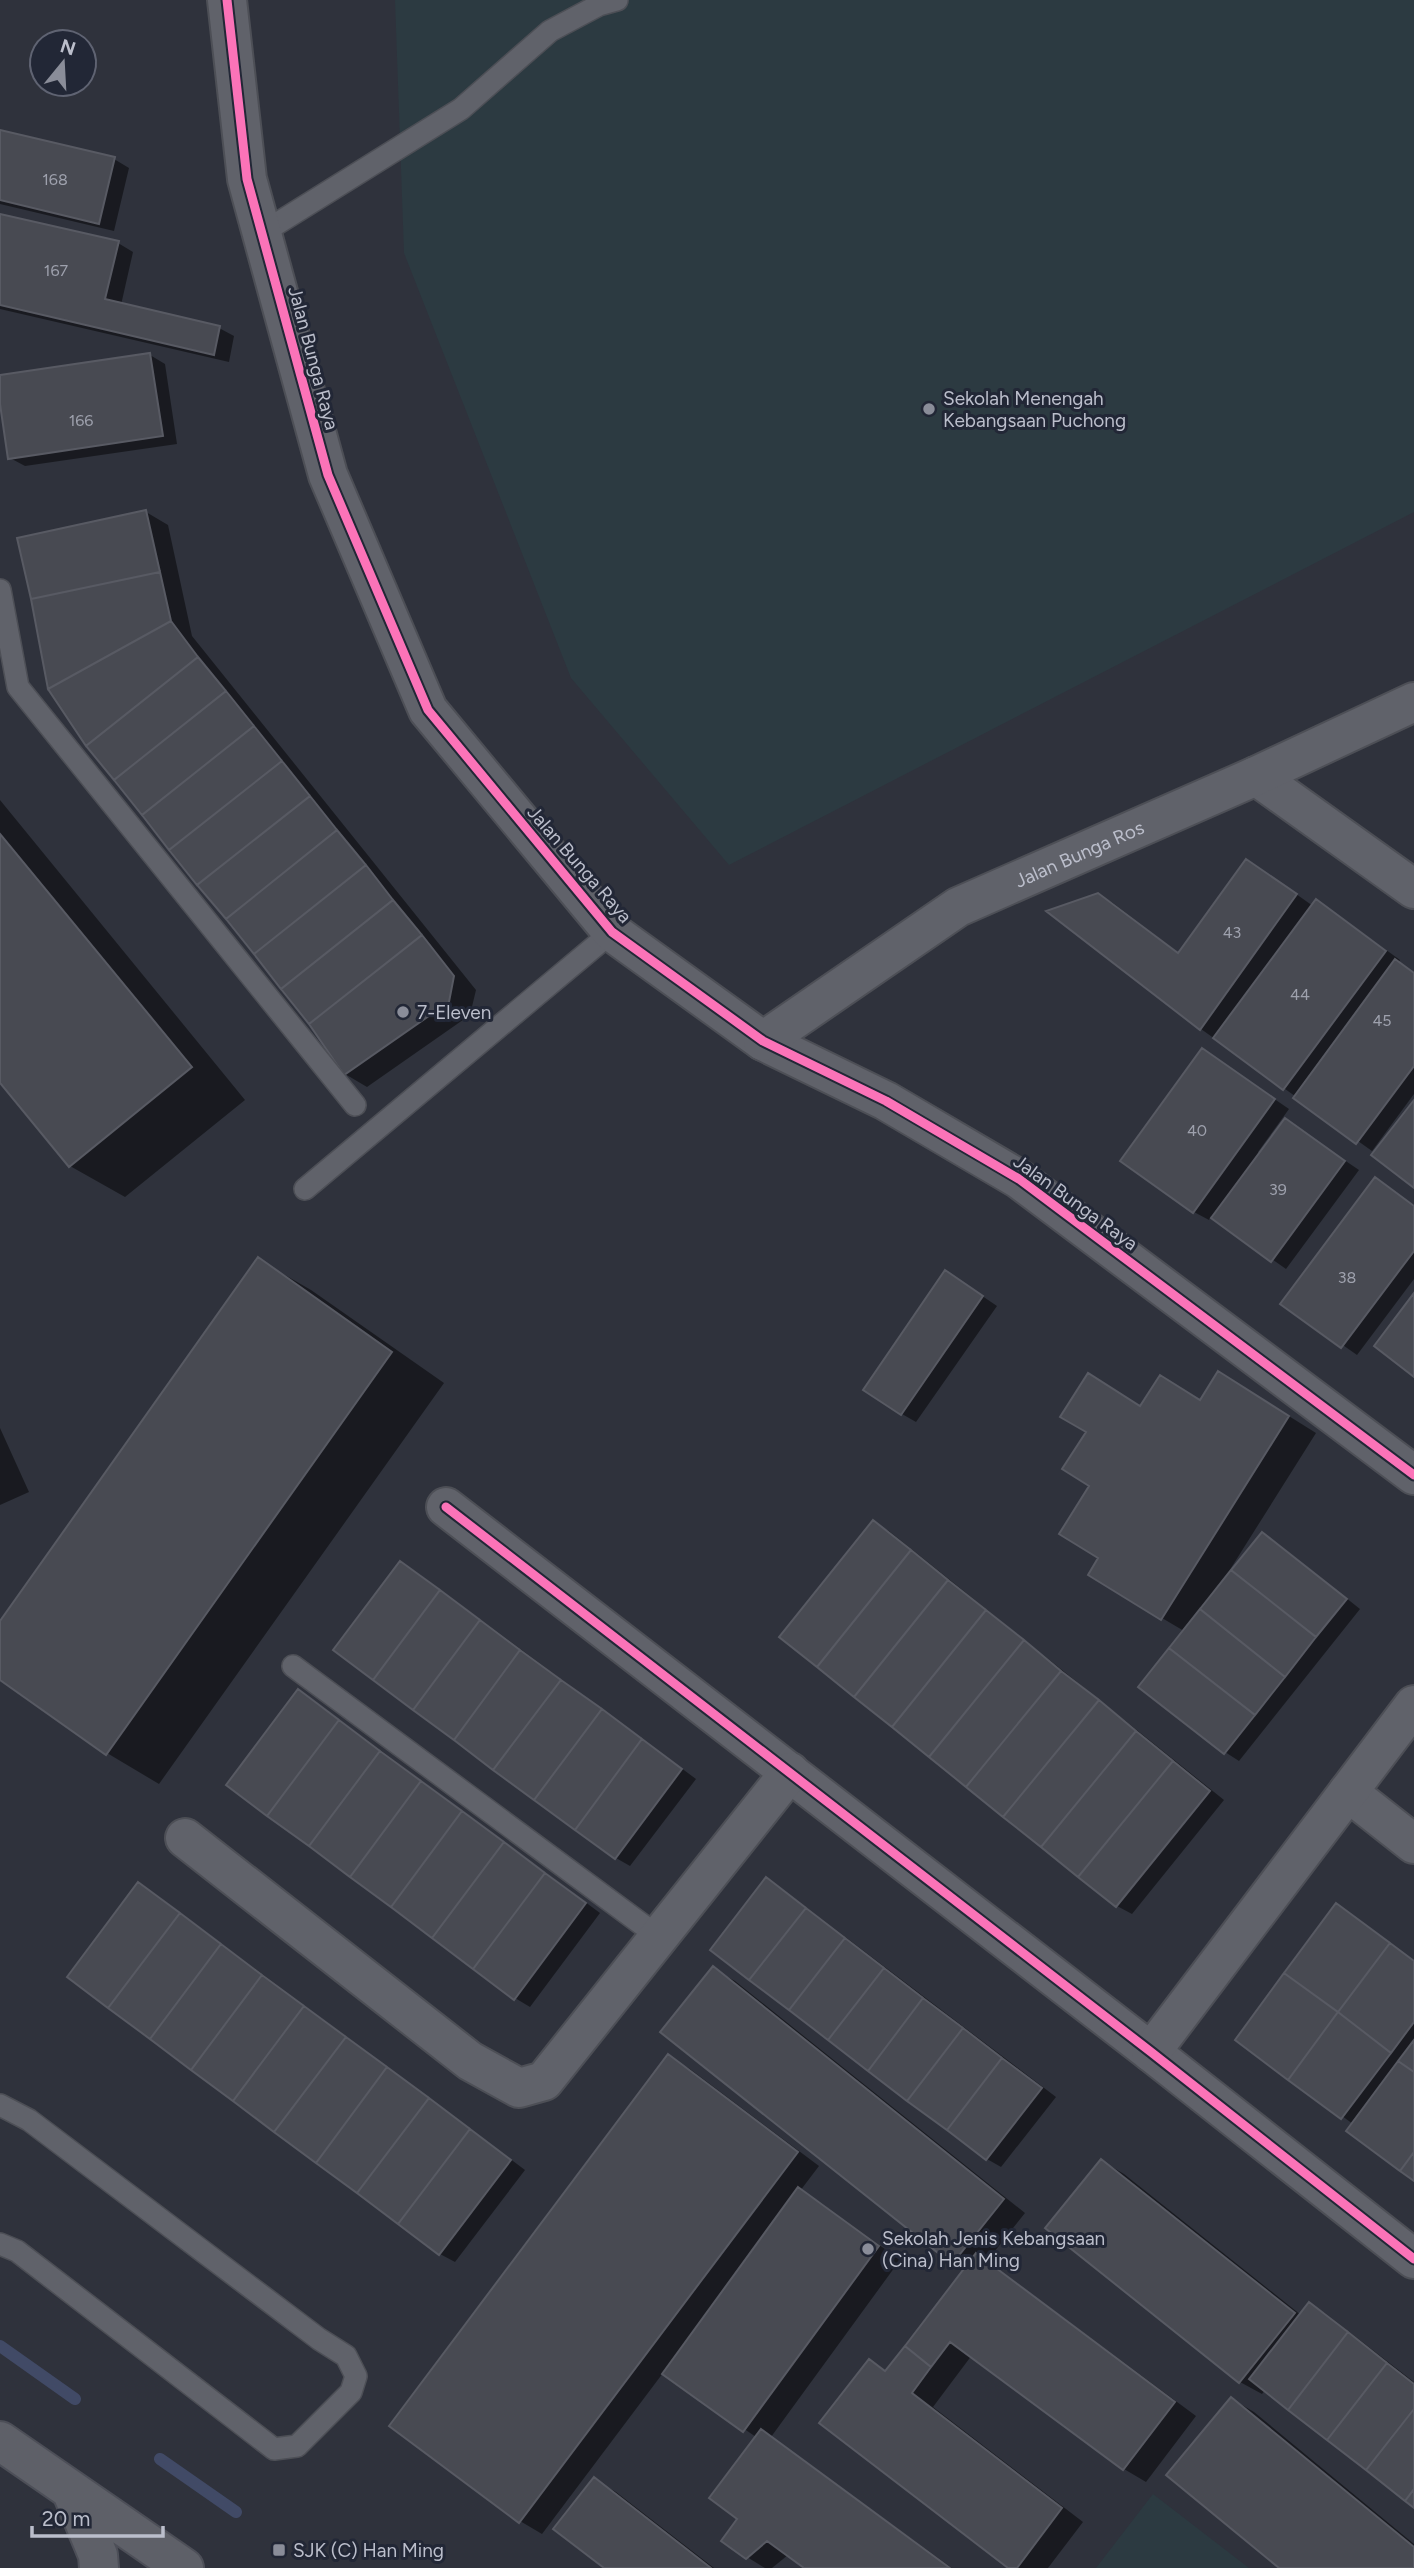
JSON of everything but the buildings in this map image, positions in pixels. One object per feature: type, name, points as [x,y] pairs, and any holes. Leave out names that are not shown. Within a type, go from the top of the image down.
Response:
[{"type":"street","name":"Jalan Bunga Raya","points":[[228,0],[247,179],[328,475],[428,710],[612,932],[763,1041],[886,1101],[1019,1179],[1414,1475]]},
{"type":"street","name":"Jalan Bunga Ros","points":[[763,1041],[958,907],[1256,776],[1414,702]]},
{"type":"street","points":[[1256,776],[1414,889]]},
{"type":"street","points":[[446,1507],[1151,2052],[1414,2259]]},
{"type":"street","points":[[1151,2052],[1414,1705]]},
{"type":"street","points":[[185,1838],[470,2061],[519,2088],[544,2081],[790,1772]]},
{"type":"street","points":[[1348,1792],[1414,1844]]},
{"type":"street","points":[[0,2441],[184,2568]]},
{"type":"street","points":[[71,2490],[98,2555],[99,2568]]},
{"type":"lane","points":[[262,233],[461,109],[550,31],[599,5],[617,0]]},
{"type":"lane","points":[[0,590],[18,687],[355,1105]]},
{"type":"lane","points":[[305,1189],[612,932]]},
{"type":"lane","points":[[293,1666],[659,1937]]},
{"type":"lane","points":[[0,2105],[29,2120],[319,2339],[346,2356],[356,2376],[351,2392],[297,2446],[274,2449],[17,2251],[0,2244]]},
{"type":"shaded area","name":"Sekolah Menengah Kebangsaan Puchong","points":[[395,0],[1414,0],[1414,512],[729,865],[571,678],[404,253]]},
{"type":"shaded area","points":[[1153,2494],[1249,2568],[1096,2568]]},
{"type":"waterway","points":[[0,2346],[75,2399]]},
{"type":"waterway","points":[[160,2459],[236,2512]]},
{"type":"cycle path","points":[[227,0],[247,179],[328,475],[428,710],[612,932],[763,1041],[886,1101],[1019,1179],[1414,1475]]},
{"type":"cycle path","points":[[446,1507],[1151,2052],[1414,2259]]},
{"type":"place","name":"Sekolah Menengah Kebangsaan Puchong","points":[[929,409]]},
{"type":"place","name":"7-Eleven","points":[[403,1012]]},
{"type":"place","name":"Sekolah Jenis Kebangsaan (Cina) Han Ming","points":[[868,2249]]},
{"type":"place","name":"SJK (C) Han Ming","points":[[279,2550]]}]
